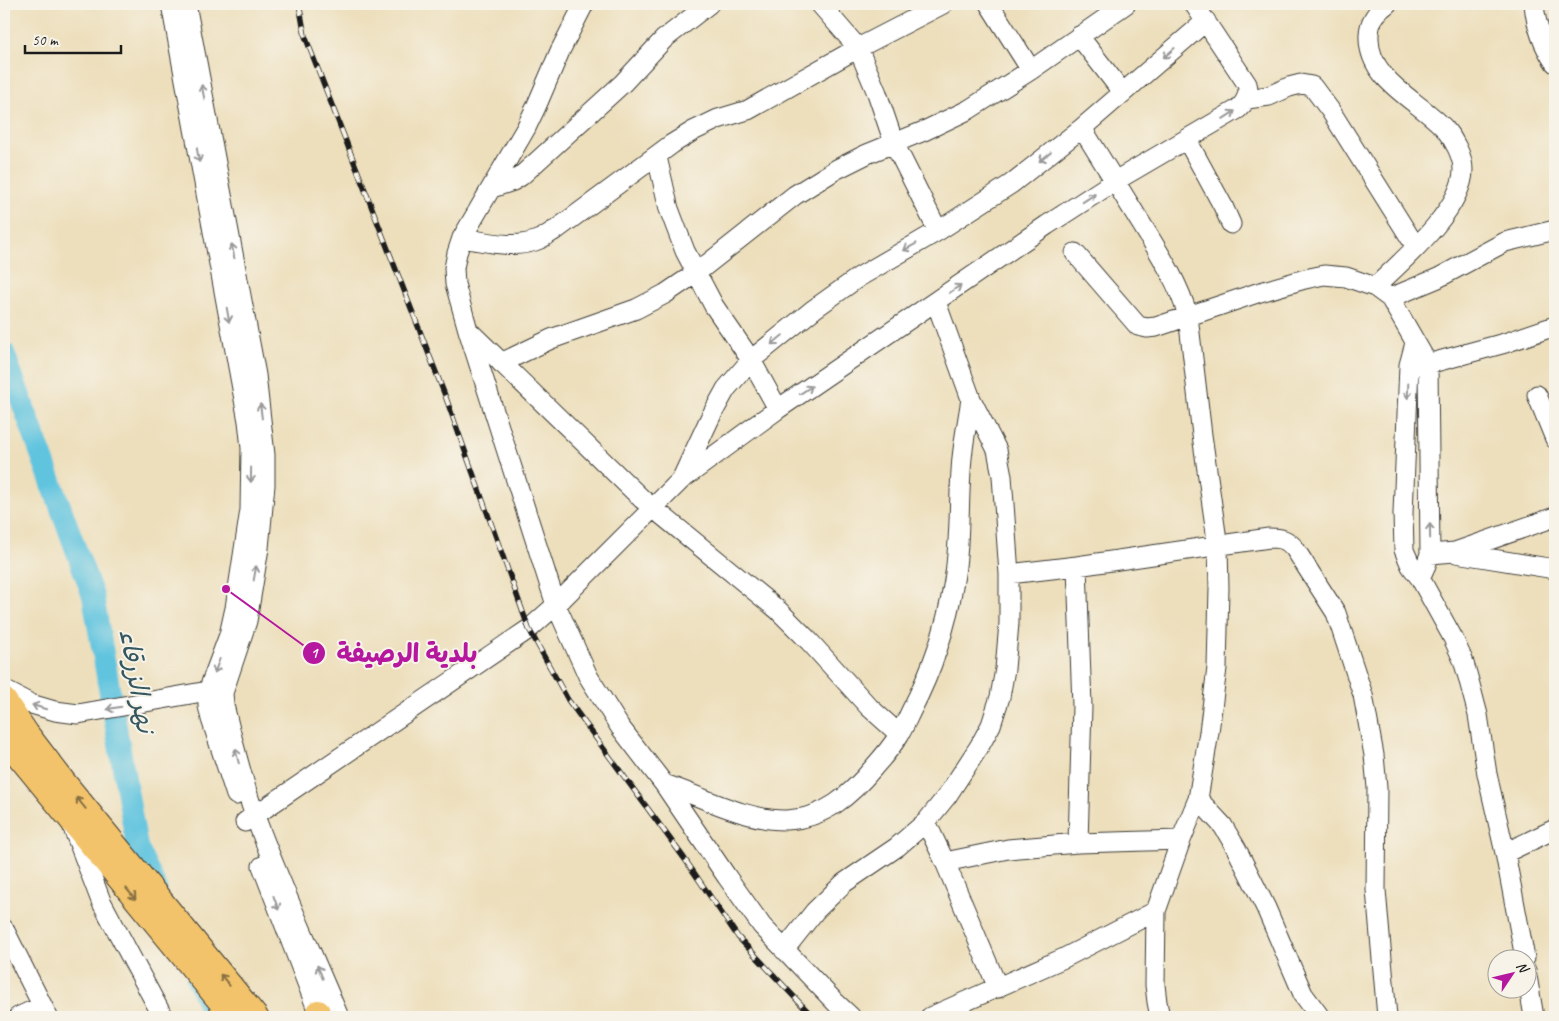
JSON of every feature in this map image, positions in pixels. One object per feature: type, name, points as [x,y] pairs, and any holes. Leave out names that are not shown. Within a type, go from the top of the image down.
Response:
[{"type":"main road","points":[[4,700],[106,849],[233,1017]]},
{"type":"main road","points":[[4,738],[67,813],[106,849],[256,1017]]},
{"type":"street","points":[[171,4],[248,377]]},
{"type":"street","points":[[186,4],[248,377],[248,422],[251,448],[250,510],[236,608],[215,692],[208,706],[225,766],[267,848],[324,1016]]},
{"type":"street","points":[[584,4],[560,51],[536,107],[492,188],[462,238],[454,268],[455,284],[556,605],[588,676],[620,727],[664,784],[762,926],[851,1017]]},
{"type":"street","points":[[492,188],[513,181],[521,176],[623,83],[664,39],[708,4]]},
{"type":"street","points":[[820,4],[858,48],[877,93],[894,144],[938,231]]},
{"type":"street","points":[[462,238],[520,245],[539,239],[693,131],[718,119],[748,110],[858,48],[943,4]]},
{"type":"street","points":[[989,4],[1031,70]]},
{"type":"street","points":[[502,363],[551,339],[636,309],[665,294],[696,273],[795,195],[837,169],[867,154],[894,144],[968,110],[1031,70],[1126,4]]},
{"type":"street","points":[[249,816],[518,637],[556,605],[681,480],[778,409],[1040,230],[1115,181],[1229,116],[1244,104],[1247,99],[1248,89],[1245,78],[1194,4]]},
{"type":"street","points":[[1383,293],[1416,247],[1432,231],[1447,211],[1459,188],[1463,171],[1459,154],[1446,130],[1391,84],[1374,61],[1368,45],[1369,32],[1379,10],[1387,4]]},
{"type":"street","points":[[1534,4],[1539,33],[1555,63]]},
{"type":"street","points":[[681,480],[726,389],[751,360],[814,309],[859,277],[938,231],[1011,184],[1082,128],[1206,21]]},
{"type":"street","points":[[1079,36],[1123,93]]},
{"type":"street","points":[[1247,99],[1268,96],[1301,84],[1312,86],[1330,110],[1416,247]]},
{"type":"street","points":[[1082,128],[1160,253],[1177,285],[1188,316],[1218,547],[1217,668],[1198,799],[1181,840],[1156,912],[1156,984],[1160,1017]]},
{"type":"street","points":[[1187,140],[1231,224]]},
{"type":"street","points":[[657,156],[669,209],[696,273],[714,306],[751,360],[778,409]]},
{"type":"street","points":[[1383,293],[1438,278],[1505,242],[1555,230]]},
{"type":"street","points":[[1075,253],[1138,326],[1151,328],[1257,293],[1324,275],[1346,277],[1383,293],[1408,328],[1428,364],[1430,554],[1420,578]]},
{"type":"street","points":[[784,950],[815,911],[844,883],[897,847],[926,822],[964,771],[991,725],[1000,697],[1005,669],[1009,623],[1009,574],[1002,476],[997,450],[971,399],[936,302]]},
{"type":"street","points":[[1408,365],[1428,364],[1505,343],[1555,326]]},
{"type":"street","points":[[468,330],[654,509],[778,610],[869,707],[900,734]]},
{"type":"street","points":[[1415,343],[1408,365],[1403,513],[1404,550],[1411,566],[1420,578],[1453,638],[1466,668],[1478,714],[1486,774],[1505,853],[1523,948]]},
{"type":"street","points":[[1537,395],[1555,438]]},
{"type":"street","points":[[664,784],[716,804],[757,816],[773,819],[796,819],[828,809],[846,797],[867,776],[900,734],[921,692],[940,641],[956,567],[962,458],[971,399]]},
{"type":"street","points":[[710,418],[712,428],[718,438],[727,442],[736,440]]},
{"type":"street","points":[[1455,552],[1555,517]]},
{"type":"street","points":[[1009,574],[1218,547],[1269,538],[1284,538],[1295,549],[1336,613],[1363,695],[1374,755],[1376,788],[1376,890],[1387,1017]]},
{"type":"street","points":[[1430,554],[1455,552],[1555,569]]},
{"type":"street","points":[[1077,566],[1082,706],[1078,843]]},
{"type":"street","points":[[4,690],[32,704],[55,711],[78,714],[215,692]]},
{"type":"street","points":[[215,692],[224,705],[244,784],[249,816],[324,1016]]},
{"type":"street","points":[[244,784],[266,794],[284,794]]},
{"type":"street","points":[[267,848],[273,816],[284,794]]},
{"type":"street","points":[[1198,799],[1227,833],[1266,908],[1303,994],[1320,1017]]},
{"type":"street","points":[[67,813],[101,901],[163,1017]]},
{"type":"street","points":[[926,822],[945,862],[998,988]]},
{"type":"street","points":[[1505,853],[1555,829]]},
{"type":"street","points":[[945,862],[1008,849],[1078,843],[1181,840]]},
{"type":"street","points":[[930,1017],[1064,958],[1156,912]]},
{"type":"street","points":[[4,929],[45,1012],[18,1017]]},
{"type":"street","points":[[1531,998],[1534,1017]]},
{"type":"waterway","name":"نهر الزرقاء","points":[[4,353],[93,596],[137,847],[156,888]]},
{"type":"waterway","name":"نهر الزرقاء","points":[[197,979],[214,1017]]},
{"type":"railway","points":[[299,4],[305,36],[446,398],[529,629],[568,700],[684,858],[738,937],[813,1017]]},
{"type":"place","name":"بلدية الرصيفة","points":[[226,589]]}]
